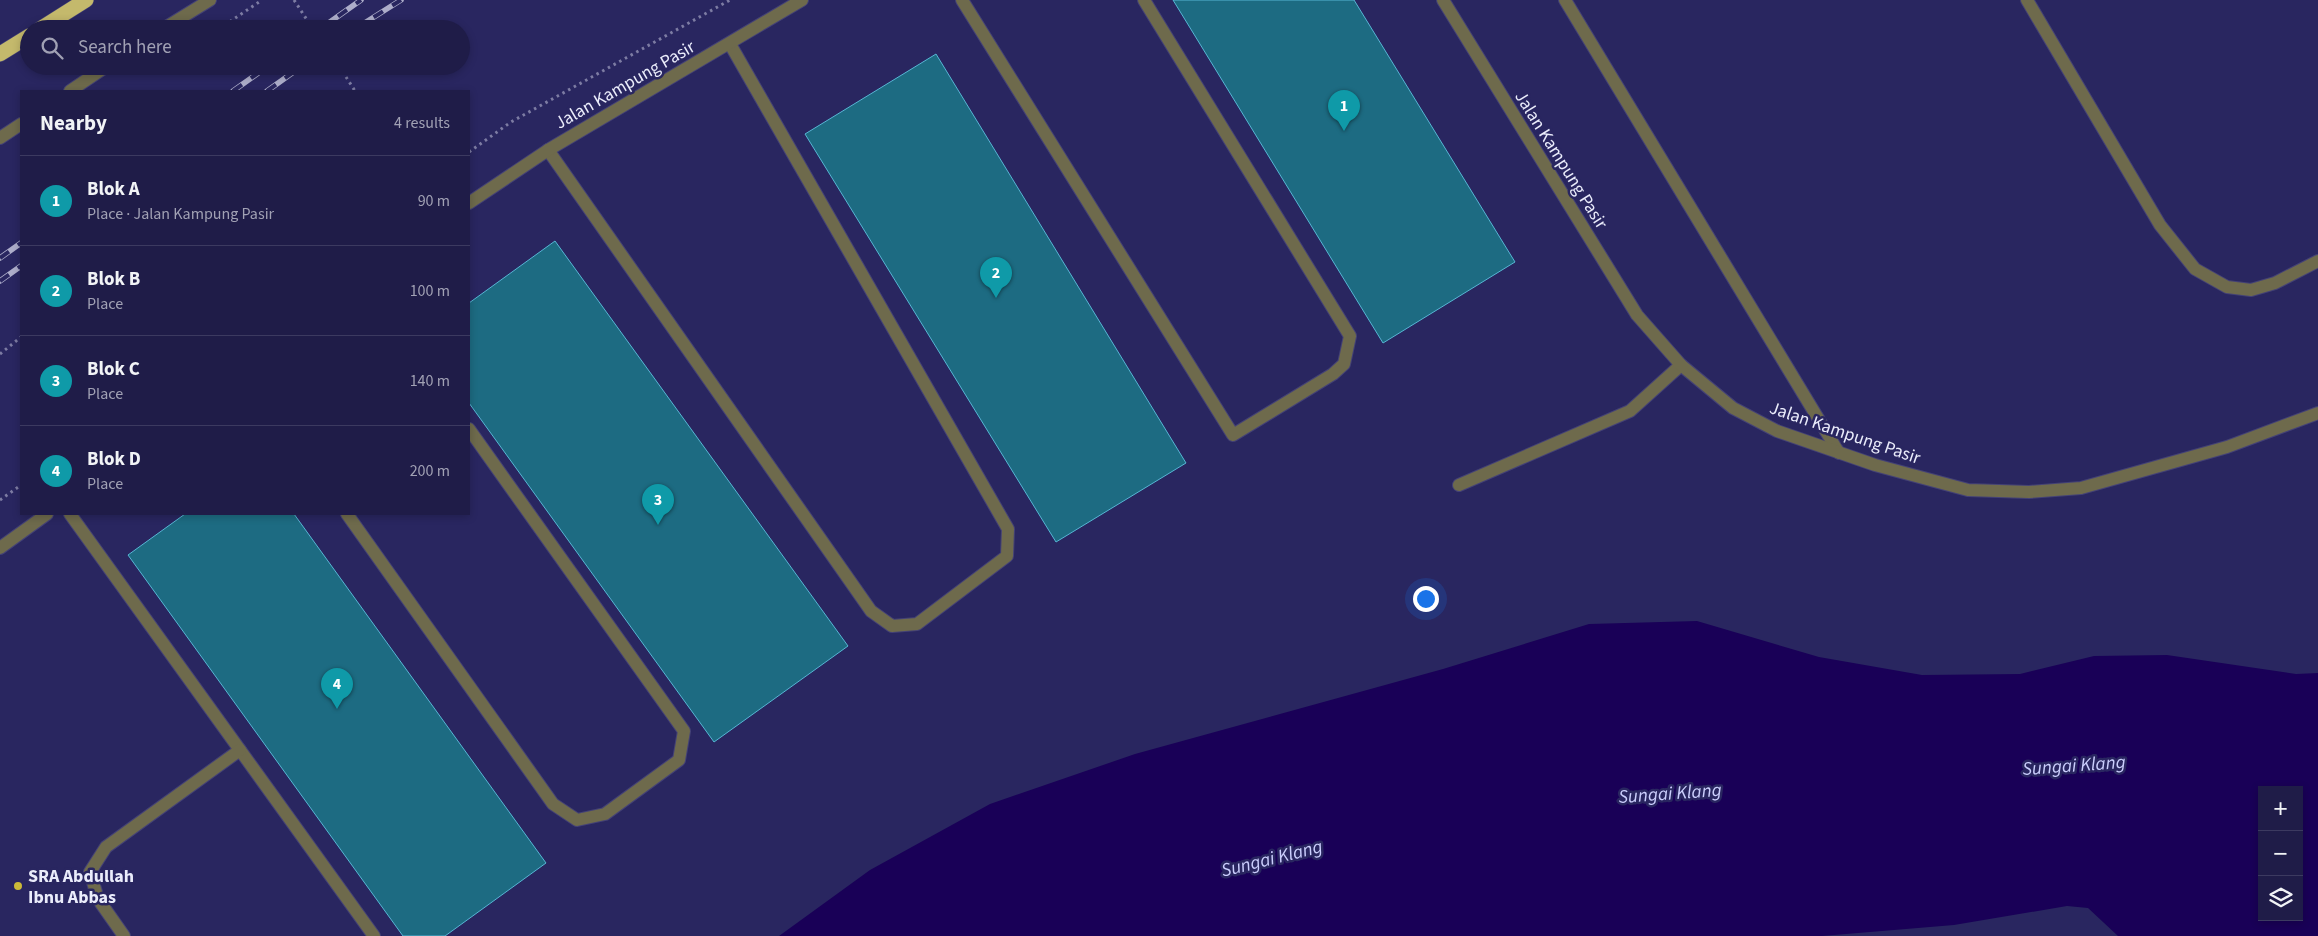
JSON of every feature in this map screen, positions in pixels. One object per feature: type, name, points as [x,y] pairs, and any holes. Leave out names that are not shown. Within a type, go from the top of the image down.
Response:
[{"type":"highway","points":[[54,20],[86,0]]},
{"type":"highway","points":[[0,54],[20,42]]},
{"type":"street","points":[[178,20],[210,0]]},
{"type":"street","name":"Jalan Kampung Pasir","points":[[470,202],[548,150],[802,0]]},
{"type":"street","points":[[962,0],[1233,435],[1333,374],[1344,364],[1350,336],[1144,0]]},
{"type":"street","name":"Jalan Kampung Pasir","points":[[1443,0],[1636,315],[1680,365],[1733,408],[1777,431],[1875,465],[1968,490],[2029,492],[2081,488],[2227,447],[2318,413]]},
{"type":"street","points":[[1566,0],[1839,453]]},
{"type":"street","points":[[2027,0],[2160,225],[2195,269],[2227,287],[2251,290],[2275,283],[2318,261]]},
{"type":"street","points":[[548,150],[871,610],[892,626],[917,624],[1007,556],[1008,529],[730,44]]},
{"type":"street","points":[[71,90],[94,75]]},
{"type":"street","points":[[0,138],[20,125]]},
{"type":"street","points":[[1459,485],[1630,411],[1680,365]]},
{"type":"street","points":[[348,515],[553,804],[577,820],[605,814],[679,760],[684,731],[470,430]]},
{"type":"street","points":[[0,548],[46,515]]},
{"type":"street","points":[[71,515],[374,936]]},
{"type":"street","points":[[124,936],[98,900],[90,872],[106,847],[240,750]]},
{"type":"path","points":[[232,20],[262,0]]},
{"type":"path","points":[[294,0],[308,20]]},
{"type":"path","points":[[470,151],[511,122],[730,0]]},
{"type":"path","points":[[345,75],[354,90]]},
{"type":"path","points":[[0,354],[20,338]]},
{"type":"path","points":[[0,500],[20,487]]},
{"type":"water","name":"Sungai Klang","points":[[1697,621],[1819,657],[1922,675],[2020,674],[2094,656],[2167,655],[2296,674],[2318,673],[2318,936],[2118,936],[2088,908],[2067,906],[1954,925],[1822,936],[779,936],[870,870],[990,804],[1135,754],[1443,669],[1589,624]]},
{"type":"building","points":[[1173,0],[1354,0],[1515,262],[1383,343]]},
{"type":"building","points":[[936,54],[1186,463],[1056,542],[805,134]]},
{"type":"building","points":[[555,241],[848,646],[714,742],[470,404],[470,302]]},
{"type":"building","points":[[184,515],[295,515],[546,863],[445,936],[403,936],[128,555]]},
{"type":"railway","points":[[333,20],[361,0]]},
{"type":"railway","points":[[369,20],[401,0]]},
{"type":"railway","points":[[234,90],[255,75]]},
{"type":"railway","points":[[268,90],[289,75]]},
{"type":"railway","points":[[0,258],[20,244]]},
{"type":"railway","points":[[0,281],[20,267]]},
{"type":"place","name":"Blok A","points":[[1344,131]]},
{"type":"place","name":"Blok B","points":[[996,298]]},
{"type":"place","name":"Blok C","points":[[658,525]]},
{"type":"place","name":"Blok D","points":[[337,709]]},
{"type":"place","name":"SRA Abdullah Ibnu Abbas","points":[[18,886]]}]
